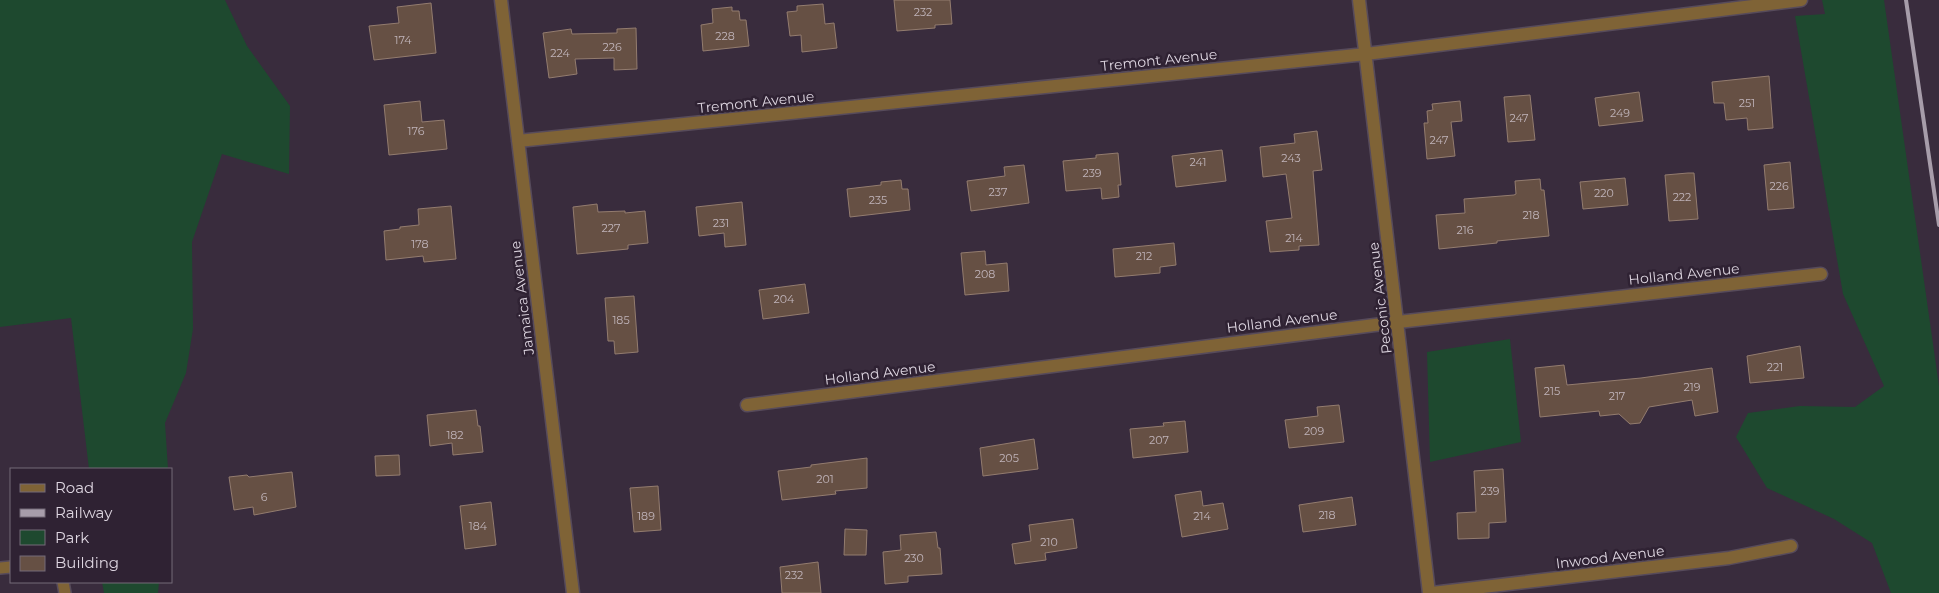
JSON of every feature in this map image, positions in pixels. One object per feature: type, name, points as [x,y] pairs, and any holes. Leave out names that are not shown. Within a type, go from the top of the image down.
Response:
[{"type":"street","name":"Jamaica Avenue","points":[[501,0],[573,593]]},
{"type":"street","name":"Peconic Avenue","points":[[1359,0],[1431,593]]},
{"type":"street","name":"Tremont Avenue","points":[[518,141],[1366,54],[1801,0]]},
{"type":"street","name":"Holland Avenue","points":[[747,405],[1398,322],[1821,274]]},
{"type":"street","name":"Inwood Avenue","points":[[1431,593],[1730,558],[1791,546]]},
{"type":"green space","points":[[0,0],[225,0],[247,46],[290,106],[289,174],[222,154],[192,242],[193,329],[186,373],[165,423],[168,468],[89,468],[71,318],[0,327]]},
{"type":"green space","points":[[1822,0],[1884,0],[1939,386],[1939,593],[1891,593],[1872,543],[1834,519],[1767,488],[1736,437],[1748,413],[1800,406],[1855,407],[1884,386],[1843,294],[1795,16],[1825,14]]},
{"type":"green space","points":[[1510,339],[1521,442],[1430,462],[1427,352]]},
{"type":"green space","points":[[102,583],[159,583],[158,593],[104,593]]},
{"type":"building","points":[[894,0],[950,0],[952,24],[935,25],[935,28],[897,31]]},
{"type":"building","points":[[431,3],[436,53],[374,60],[369,26],[399,23],[397,7]]},
{"type":"building","points":[[823,4],[825,24],[834,23],[837,48],[802,52],[801,35],[790,36],[787,12],[797,11],[797,6]]},
{"type":"building","points":[[732,7],[732,11],[739,11],[740,20],[746,20],[749,46],[703,51],[701,25],[713,23],[712,9]]},
{"type":"building","points":[[636,28],[637,69],[614,70],[614,58],[575,59],[577,74],[549,78],[543,33],[571,29],[572,34],[617,33],[617,29]]},
{"type":"building","points":[[1769,76],[1773,128],[1748,130],[1747,118],[1726,120],[1724,103],[1714,103],[1712,82]]},
{"type":"building","points":[[1639,92],[1643,121],[1599,126],[1595,98]]},
{"type":"building","points":[[1530,95],[1535,140],[1508,142],[1504,97]]},
{"type":"building","points":[[420,101],[422,122],[444,120],[447,149],[389,155],[384,105]]},
{"type":"building","points":[[1460,101],[1462,121],[1451,122],[1455,156],[1427,159],[1424,123],[1428,123],[1427,111],[1433,110],[1432,104]]},
{"type":"building","points":[[1317,131],[1322,170],[1313,171],[1319,245],[1299,246],[1299,250],[1270,252],[1266,221],[1292,218],[1286,174],[1263,177],[1260,147],[1295,143],[1294,134]]},
{"type":"building","points":[[1222,150],[1226,181],[1176,187],[1172,156]]},
{"type":"building","points":[[1118,153],[1121,185],[1118,185],[1119,197],[1102,199],[1101,188],[1066,191],[1063,161],[1096,158],[1096,155]]},
{"type":"building","points":[[1790,162],[1794,208],[1768,210],[1764,165]]},
{"type":"building","points":[[1024,165],[1029,203],[971,211],[967,181],[1005,176],[1004,167]]},
{"type":"building","points":[[1694,173],[1698,219],[1669,221],[1665,175]]},
{"type":"building","points":[[1625,178],[1628,205],[1583,209],[1580,182]]},
{"type":"building","points":[[1540,179],[1541,190],[1544,190],[1549,236],[1439,249],[1436,215],[1465,213],[1464,199],[1514,195],[1516,194],[1515,181]]},
{"type":"building","points":[[901,180],[902,189],[908,189],[910,210],[850,217],[847,189],[881,185],[881,182]]},
{"type":"building","points":[[742,202],[746,245],[725,247],[724,233],[699,236],[696,207]]},
{"type":"building","points":[[597,204],[598,212],[625,211],[625,213],[645,211],[648,243],[628,245],[628,249],[577,254],[573,207]]},
{"type":"building","points":[[451,206],[456,259],[424,262],[423,256],[386,260],[384,231],[419,225],[418,209]]},
{"type":"building","points":[[1174,243],[1176,265],[1160,267],[1160,273],[1115,277],[1113,249]]},
{"type":"building","points":[[985,251],[986,265],[1007,263],[1009,291],[965,295],[961,253]]},
{"type":"building","points":[[805,284],[809,313],[763,319],[759,290]]},
{"type":"building","points":[[634,296],[638,352],[615,354],[614,341],[608,341],[605,298]]},
{"type":"building","points":[[1800,346],[1804,378],[1750,383],[1747,356]]},
{"type":"building","points":[[1564,365],[1567,385],[1641,378],[1712,368],[1718,412],[1695,416],[1692,400],[1649,407],[1640,423],[1630,424],[1619,414],[1600,416],[1599,411],[1540,417],[1535,368]]},
{"type":"building","points":[[1339,405],[1344,442],[1289,448],[1285,420],[1318,416],[1317,407]]},
{"type":"building","points":[[476,410],[483,452],[453,455],[452,443],[430,446],[427,415]]},
{"type":"building","points":[[1185,421],[1188,452],[1133,458],[1130,429],[1164,426],[1163,423]]},
{"type":"building","points":[[1034,439],[1038,469],[983,476],[980,448]]},
{"type":"building","points":[[399,455],[400,475],[376,476],[375,456]]},
{"type":"building","points":[[867,458],[867,488],[835,491],[836,494],[782,500],[778,471]]},
{"type":"building","points":[[1503,469],[1506,522],[1489,523],[1489,538],[1458,539],[1457,513],[1476,512],[1474,471]]},
{"type":"building","points":[[292,472],[296,507],[254,515],[253,507],[234,510],[229,477],[247,475],[249,477]]},
{"type":"building","points":[[658,486],[661,530],[634,532],[630,488]]},
{"type":"building","points":[[1201,491],[1203,506],[1223,503],[1228,529],[1182,537],[1175,495]]},
{"type":"building","points":[[1352,497],[1356,525],[1303,532],[1299,505]]},
{"type":"building","points":[[491,502],[496,545],[465,549],[460,506]]},
{"type":"building","points":[[1073,519],[1077,548],[1045,553],[1046,560],[1015,564],[1012,544],[1031,541],[1029,525]]},
{"type":"building","points":[[845,529],[867,530],[866,555],[844,555]]},
{"type":"building","points":[[936,532],[938,548],[940,548],[942,574],[908,576],[908,582],[885,584],[883,552],[901,550],[900,535]]},
{"type":"building","points":[[818,562],[821,593],[782,593],[780,567]]},
{"type":"railway","points":[[1906,0],[1939,225]]}]
